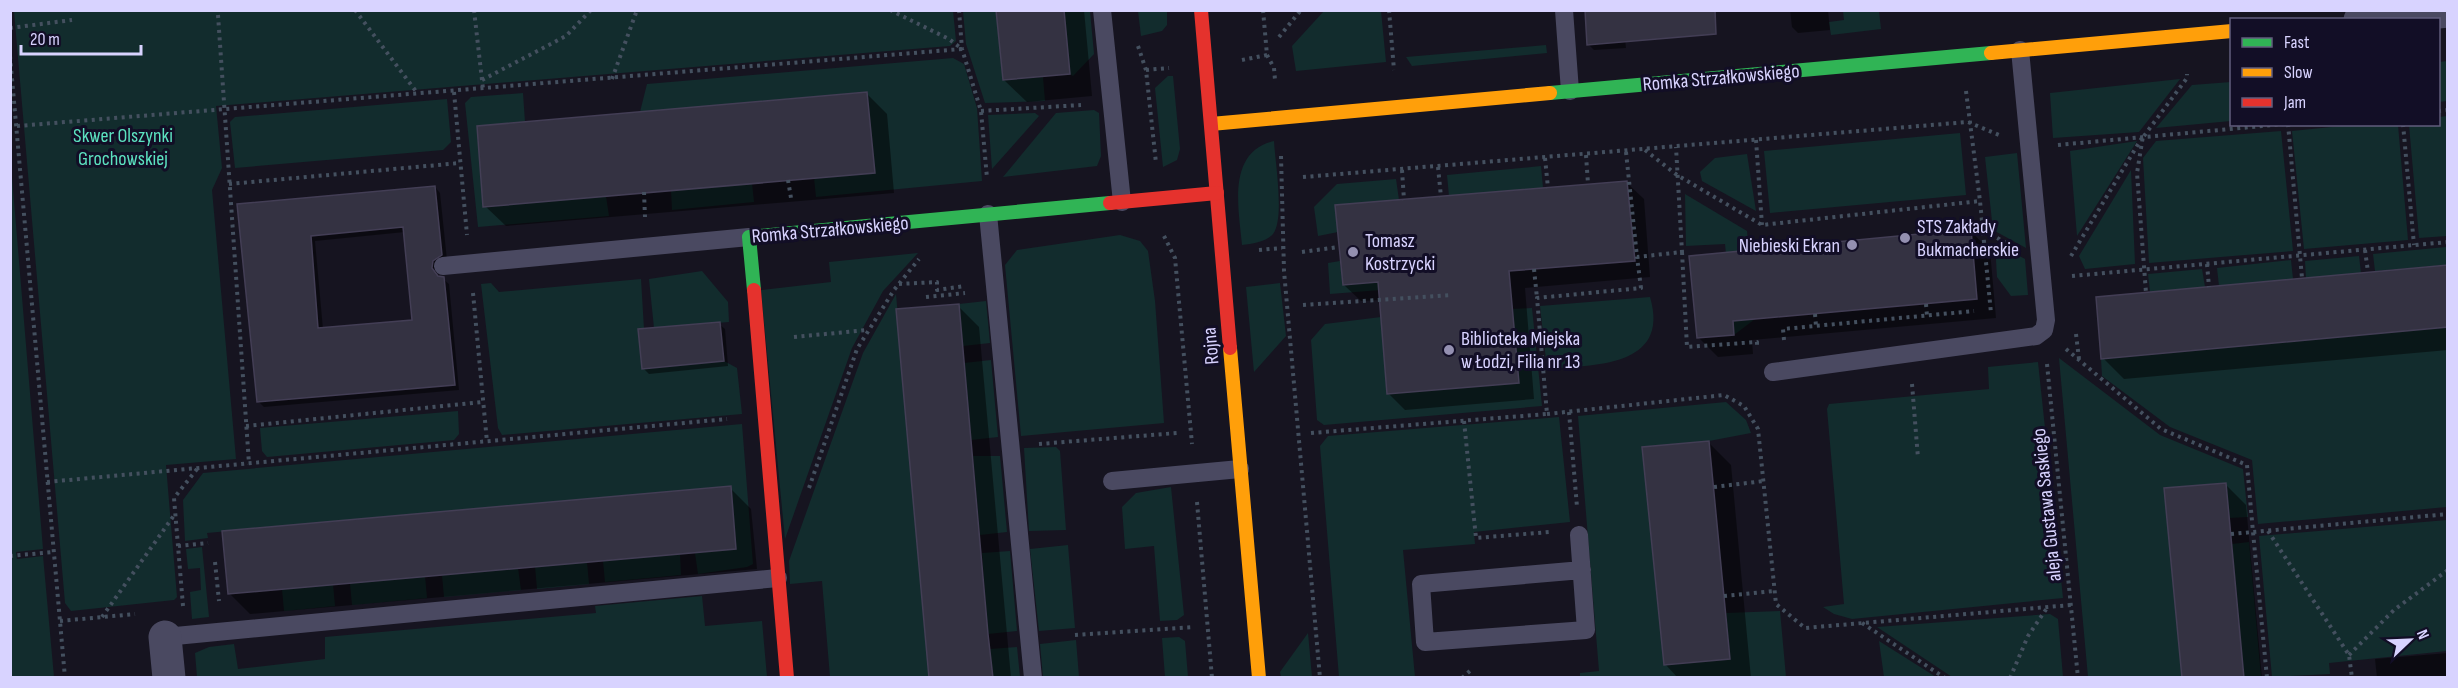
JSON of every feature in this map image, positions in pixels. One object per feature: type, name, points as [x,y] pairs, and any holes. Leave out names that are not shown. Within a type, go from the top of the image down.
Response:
[{"type":"street","name":"Rojna","points":[[1201,10],[1258,678]]},
{"type":"street","points":[[2380,18],[2448,11]]},
{"type":"street","name":"Romka Strzałkowskiego","points":[[1211,124],[2230,31]]},
{"type":"street","name":"Romka Strzałkowskiego","points":[[749,237],[1217,193]]},
{"type":"street","points":[[749,237],[787,678]]},
{"type":"street","points":[[169,624],[169,678]]},
{"type":"lane","points":[[1102,10],[1122,202]]},
{"type":"lane","points":[[1564,10],[1570,91]]},
{"type":"lane","points":[[1773,372],[1993,340],[2036,336],[2044,330],[2046,320],[2020,50]]},
{"type":"lane","points":[[988,214],[1033,678]]},
{"type":"lane","name":"Romka Strzałkowskiego","points":[[443,266],[749,237]]},
{"type":"lane","points":[[1112,482],[1240,469]]},
{"type":"lane","points":[[1579,532],[1582,570],[1586,630],[1425,642],[1420,584],[1582,570]]},
{"type":"lane","points":[[169,624],[221,632],[778,578]]},
{"type":"path","points":[[355,10],[419,95]]},
{"type":"path","points":[[474,10],[483,89]]},
{"type":"path","points":[[482,80],[566,36],[591,10]]},
{"type":"path","points":[[612,79],[637,10]]},
{"type":"path","points":[[890,10],[949,39],[962,49]]},
{"type":"path","points":[[959,10],[962,49],[981,111],[988,214]]},
{"type":"path","points":[[1263,10],[1267,55],[1274,68],[1275,87]]},
{"type":"path","points":[[1279,37],[1301,10]]},
{"type":"path","points":[[1389,10],[1395,78]]},
{"type":"path","points":[[218,15],[249,464]]},
{"type":"path","points":[[10,28],[72,20]]},
{"type":"path","points":[[17,126],[962,49]]},
{"type":"path","points":[[1238,61],[1267,55]]},
{"type":"path","points":[[10,56],[65,678]]},
{"type":"path","points":[[1146,70],[1174,68]]},
{"type":"path","points":[[1965,89],[1984,231],[1993,340]]},
{"type":"path","points":[[981,111],[1112,103]]},
{"type":"path","points":[[1303,177],[1968,122],[2029,148],[2262,126]]},
{"type":"path","points":[[2286,126],[2302,278]]},
{"type":"path","points":[[2403,126],[2414,245]]},
{"type":"path","points":[[2144,136],[2137,173],[2146,293]]},
{"type":"path","points":[[2062,272],[2144,136]]},
{"type":"path","points":[[1755,140],[1762,225]]},
{"type":"path","points":[[1676,147],[1687,347],[1757,342],[1758,352]]},
{"type":"path","points":[[1280,150],[1284,179],[1282,248],[1320,678]]},
{"type":"path","points":[[1645,150],[1677,175],[1762,225],[1980,201]]},
{"type":"path","points":[[1537,298],[1641,288],[1626,152]]},
{"type":"path","points":[[1586,155],[1588,184]]},
{"type":"path","points":[[1545,158],[1548,188]]},
{"type":"path","points":[[229,184],[460,163]]},
{"type":"path","points":[[1438,167],[1441,197]]},
{"type":"path","points":[[1402,170],[1404,200]]},
{"type":"path","points":[[788,180],[791,204]]},
{"type":"path","points":[[644,192],[645,217]]},
{"type":"path","points":[[807,496],[857,349],[899,284],[926,252],[930,220]]},
{"type":"path","points":[[1984,231],[2070,276],[2448,242]]},
{"type":"path","points":[[1302,252],[1339,247]]},
{"type":"path","points":[[1253,250],[1282,248]]},
{"type":"path","points":[[2365,250],[2368,272]]},
{"type":"path","points":[[1637,257],[1682,252]]},
{"type":"path","points":[[2207,264],[2210,287]]},
{"type":"path","points":[[1534,269],[1547,414]]},
{"type":"path","points":[[899,284],[937,282],[937,290],[967,285],[967,293],[926,297]]},
{"type":"path","points":[[1303,305],[1452,295]]},
{"type":"path","points":[[1926,304],[1927,316]]},
{"type":"path","points":[[1783,329],[2023,306],[2044,330],[2161,429],[2247,465],[2267,678]]},
{"type":"path","points":[[1815,314],[1815,326]]},
{"type":"path","points":[[759,341],[868,330]]},
{"type":"path","name":"aleja Gustawa Saskiego","points":[[2044,330],[2078,678]]},
{"type":"path","points":[[1915,351],[1912,396],[1918,458]]},
{"type":"path","points":[[1311,433],[1569,412],[1724,395],[1744,406],[1758,429],[1776,604],[1805,628],[2071,605]]},
{"type":"path","points":[[246,426],[483,402]]},
{"type":"path","points":[[1464,421],[1476,538],[1579,532],[1569,412]]},
{"type":"path","points":[[47,482],[737,418]]},
{"type":"path","points":[[1010,446],[1177,433]]},
{"type":"path","points":[[169,624],[183,609],[174,498],[198,468]]},
{"type":"path","points":[[1714,487],[1764,482]]},
{"type":"path","points":[[102,617],[175,513]]},
{"type":"path","points":[[2231,534],[2448,514]]},
{"type":"path","points":[[2268,531],[2349,655],[2352,678]]},
{"type":"path","points":[[178,546],[208,543]]},
{"type":"path","points":[[10,556],[53,552]]},
{"type":"path","points":[[215,562],[221,632]]},
{"type":"path","points":[[2349,655],[2394,610],[2448,570]]},
{"type":"path","points":[[1724,596],[1774,591]]},
{"type":"path","points":[[2010,678],[2028,636],[2048,607]]},
{"type":"path","points":[[60,621],[137,614]]},
{"type":"path","points":[[1862,623],[1945,678]]},
{"type":"path","points":[[1075,635],[1193,627]]},
{"type":"green space","name":"Skwer Olszynki Grochowskiej","points":[[953,10],[956,41],[950,46],[216,106],[222,168],[212,190],[236,459],[166,465],[177,597],[174,600],[71,611],[65,603],[14,11]]},
{"type":"green space","points":[[963,11],[996,11],[1003,80],[1043,77],[1045,101],[985,103],[966,44]]},
{"type":"green space","points":[[1064,11],[1090,11],[1094,54],[1073,76],[1070,74]]},
{"type":"green space","points":[[1138,11],[1167,11],[1167,25],[1162,31],[1141,36]]},
{"type":"green space","points":[[1324,11],[1381,11],[1386,62],[1296,71],[1292,46]]},
{"type":"green space","points":[[1843,11],[1879,11],[1881,29],[1831,35],[1829,22],[1844,20]]},
{"type":"green space","points":[[1546,45],[1547,53],[1412,66],[1406,57]]},
{"type":"green space","points":[[953,58],[964,64],[977,108],[982,181],[816,197],[814,178],[874,172],[867,92],[640,112],[647,84]]},
{"type":"green space","points":[[2447,61],[2447,101],[2440,102],[2440,62]]},
{"type":"green space","points":[[1168,76],[1173,76],[1180,149],[1177,160],[1163,167],[1155,88]]},
{"type":"green space","points":[[2180,79],[2139,132],[2053,138],[2050,93]]},
{"type":"green space","points":[[2230,82],[2230,121],[2156,128],[2192,85]]},
{"type":"green space","points":[[523,93],[525,122],[478,126],[484,206],[606,196],[609,216],[478,227],[465,103],[471,97]]},
{"type":"green space","points":[[447,99],[451,142],[443,150],[235,168],[230,122],[235,117]]},
{"type":"green space","points":[[1094,110],[1099,113],[1101,156],[1097,166],[1003,177],[1056,113]]},
{"type":"green space","points":[[1035,113],[1039,116],[992,169],[988,115]]},
{"type":"green space","points":[[2447,116],[2447,236],[2419,238],[2409,126],[2440,126],[2440,117]]},
{"type":"green space","points":[[2341,126],[2398,126],[2408,240],[2304,249],[2292,131]]},
{"type":"green space","points":[[2281,131],[2293,251],[2149,263],[2143,158],[2156,141]]},
{"type":"green space","points":[[1960,133],[1966,195],[1770,213],[1764,151]]},
{"type":"green space","points":[[1274,141],[1279,203],[1277,227],[1267,239],[1242,245],[1238,200],[1242,170],[1248,157],[1259,147]]},
{"type":"green space","points":[[2137,141],[2077,236],[2070,151]]},
{"type":"green space","points":[[2017,153],[2026,248],[1993,230],[1985,157]]},
{"type":"green space","points":[[1747,154],[1756,211],[1702,181],[1700,172],[1715,158]]},
{"type":"green space","points":[[11,165],[43,549],[16,552],[17,559],[43,556],[54,677],[11,677]]},
{"type":"green space","points":[[1541,166],[1543,188],[1449,196],[1447,175]]},
{"type":"green space","points":[[2131,170],[2135,264],[2085,269],[2079,256]]},
{"type":"green space","points":[[1396,179],[1399,200],[1338,232],[1318,236],[1314,207],[1337,184]]},
{"type":"green space","points":[[752,183],[754,202],[672,210],[671,190]]},
{"type":"green space","points":[[1685,194],[1747,231],[1755,319],[1734,335],[1725,244],[1686,246]]},
{"type":"green space","points":[[1120,235],[1140,241],[1148,251],[1155,301],[1164,423],[1021,436],[1005,265],[1017,250]]},
{"type":"green space","points":[[1995,243],[2025,259],[2028,295],[2011,296],[1997,277]]},
{"type":"green space","points":[[2446,247],[2447,265],[2375,271],[2373,254]]},
{"type":"green space","points":[[918,253],[883,291],[852,348],[785,539],[761,290],[831,282],[829,262]]},
{"type":"green space","points":[[2359,256],[2361,273],[2306,278],[2305,261]]},
{"type":"green space","points":[[2291,260],[2293,279],[2219,286],[2217,268]]},
{"type":"green space","points":[[1340,261],[1343,285],[1380,282],[1381,290],[1330,294],[1328,263]]},
{"type":"green space","points":[[2202,269],[2205,287],[2150,292],[2148,274]]},
{"type":"green space","points":[[702,271],[728,302],[729,322],[654,328],[649,279]]},
{"type":"green space","points":[[641,279],[644,329],[638,330],[642,369],[724,361],[737,368],[742,414],[502,435],[498,428],[481,284],[491,283],[499,292]]},
{"type":"green space","points":[[1280,283],[1286,336],[1254,372],[1246,287]]},
{"type":"green space","points":[[896,294],[929,677],[830,677],[822,581],[790,584],[789,561],[863,353]]},
{"type":"green space","points":[[1650,297],[1653,320],[1649,338],[1639,350],[1605,363],[1547,369],[1540,306]]},
{"type":"green space","points":[[986,301],[990,343],[963,346],[959,304]]},
{"type":"green space","points":[[1532,308],[1542,406],[1324,425],[1317,420],[1311,340],[1325,324],[1381,317],[1387,394],[1518,383],[1512,309]]},
{"type":"green space","points":[[2447,327],[2447,507],[2258,524],[2252,460],[2170,427],[2102,376],[2101,359]]},
{"type":"green space","points":[[2059,358],[2160,435],[2243,469],[2248,517],[2229,518],[2226,483],[2164,488],[2182,677],[2088,677]]},
{"type":"green space","points":[[991,360],[998,437],[971,440],[964,363]]},
{"type":"green space","points":[[2038,362],[2063,598],[1852,619],[1834,614],[1823,607],[1844,604],[1827,409],[1829,404],[1989,389],[1988,367]]},
{"type":"green space","points":[[1726,402],[1746,420],[1751,433],[1709,441],[1642,448],[1664,665],[1730,659],[1726,613],[1780,611],[1786,677],[1580,677],[1580,673],[1599,671],[1578,416]]},
{"type":"green space","points":[[458,411],[459,434],[454,440],[267,457],[262,451],[260,428]]},
{"type":"green space","points":[[1559,417],[1570,522],[1474,532],[1475,544],[1403,550],[1415,677],[1339,677],[1320,446],[1328,436]]},
{"type":"green space","points":[[742,424],[753,564],[747,567],[698,574],[695,553],[736,549],[731,486],[207,533],[208,538],[185,541],[183,500],[203,473]]},
{"type":"green space","points":[[1056,447],[1060,451],[1066,530],[1029,531],[1024,448]]},
{"type":"green space","points":[[973,456],[1000,456],[1007,532],[980,535]]},
{"type":"green space","points":[[1171,487],[1184,615],[1177,620],[1160,621],[1154,546],[1125,549],[1122,507],[1136,493]]},
{"type":"green space","points":[[2447,520],[2447,651],[2329,663],[2330,674],[2272,677],[2259,536]]},
{"type":"green space","points":[[2249,542],[2261,677],[2244,677],[2232,544]]},
{"type":"green space","points":[[1068,545],[1075,628],[1039,631],[1030,549]]},
{"type":"green space","points":[[202,547],[209,617],[192,619],[190,592],[201,590],[200,568],[188,569],[186,549]]},
{"type":"green space","points":[[1010,551],[1017,631],[988,634],[982,553]]},
{"type":"green space","points":[[680,554],[681,575],[605,582],[603,561]]},
{"type":"green space","points":[[587,562],[589,584],[537,589],[535,566]]},
{"type":"green space","points":[[518,568],[521,590],[444,597],[442,575]]},
{"type":"green space","points":[[425,576],[427,598],[352,605],[350,583]]},
{"type":"green space","points":[[333,584],[335,606],[284,611],[282,589]]},
{"type":"green space","points":[[702,596],[705,626],[762,621],[767,677],[197,677],[195,653],[209,647],[234,644],[238,669],[325,659],[325,637],[596,613],[595,606]]},
{"type":"green space","points":[[2050,614],[2058,619],[2063,677],[1952,677],[1877,627]]},
{"type":"green space","points":[[1308,633],[1312,677],[1281,677],[1280,672]]},
{"type":"green space","points":[[1179,637],[1185,641],[1188,677],[1165,677],[1162,638]]},
{"type":"green space","points":[[1076,640],[1079,677],[1043,677],[1040,644]]},
{"type":"green space","points":[[1879,641],[1936,677],[1884,677]]},
{"type":"green space","points":[[1017,647],[1020,677],[993,677],[990,649]]},
{"type":"building","points":[[996,10],[1064,10],[1070,74],[1003,80]]},
{"type":"building","points":[[1585,10],[1715,10],[1716,34],[1587,45]]},
{"type":"building","points":[[867,92],[875,173],[483,207],[477,126]]},
{"type":"building","points":[[1627,181],[1635,261],[1509,271],[1519,383],[1387,394],[1378,282],[1343,285],[1335,205]]},
{"type":"building","points":[[435,186],[442,255],[433,261],[432,268],[438,276],[444,277],[455,385],[257,402],[237,204]],"holes":[[[403,227],[412,320],[318,328],[311,236]]]},
{"type":"building","points":[[1971,229],[1977,299],[1733,321],[1734,335],[1697,338],[1689,256]]},
{"type":"building","points":[[2448,265],[2448,327],[2101,359],[2096,297]]},
{"type":"building","points":[[959,304],[993,678],[929,678],[896,309]]},
{"type":"building","points":[[720,322],[724,361],[642,369],[638,329]]},
{"type":"building","points":[[1709,441],[1730,659],[1664,665],[1642,447]]},
{"type":"building","points":[[2226,483],[2244,678],[2182,678],[2164,488]]},
{"type":"building","points":[[731,486],[736,549],[228,594],[222,531]]},
{"type":"traffic: fast","points":[[1550,93],[1991,53]]},
{"type":"traffic: fast","points":[[754,290],[749,237],[1110,203]]},
{"type":"traffic: slow","points":[[1991,53],[2230,31]]},
{"type":"traffic: slow","points":[[1211,124],[1550,93]]},
{"type":"traffic: slow","points":[[1230,348],[1259,678]]},
{"type":"traffic: jam","points":[[1201,10],[1230,348]]},
{"type":"traffic: jam","points":[[1110,203],[1217,193]]},
{"type":"traffic: jam","points":[[754,290],[787,678]]},
{"type":"place","name":"STS Zakłady Bukmacherskie","points":[[1905,238]]},
{"type":"place","name":"Niebieski Ekran","points":[[1852,245]]},
{"type":"place","name":"Tomasz Kostrzycki","points":[[1353,252]]},
{"type":"place","name":"Biblioteka Miejska w Łodzi, Filia nr 13","points":[[1449,350]]}]
